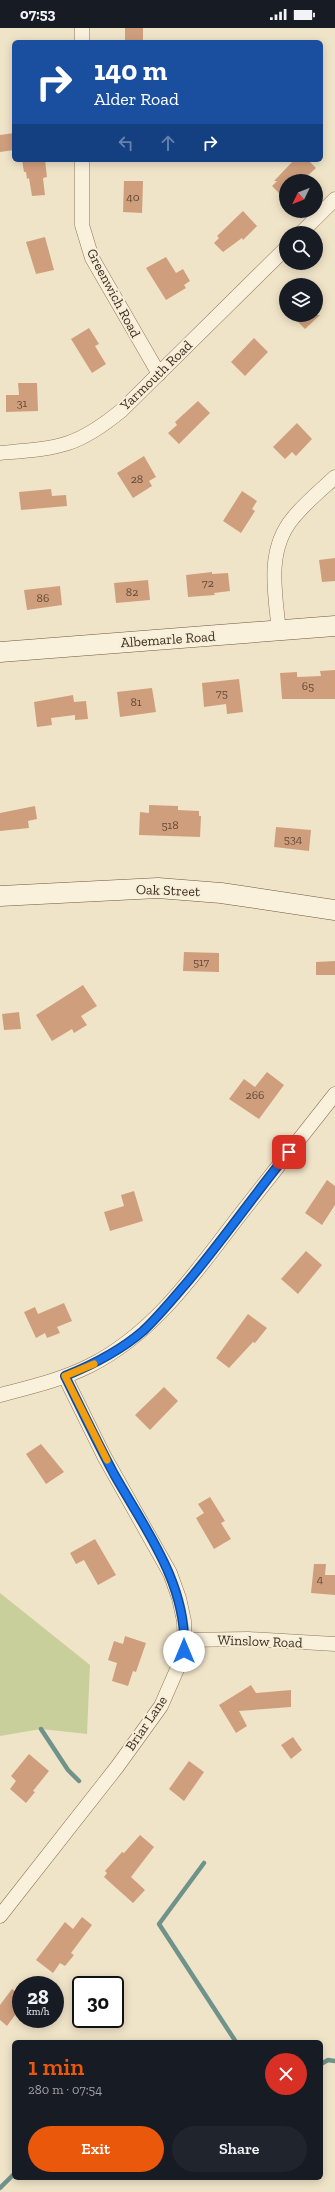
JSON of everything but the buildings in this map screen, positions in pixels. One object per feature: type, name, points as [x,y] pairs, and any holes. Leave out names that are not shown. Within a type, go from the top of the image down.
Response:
[{"type":"street","points":[[82,28],[82,40]]},
{"type":"street","name":"Greenwich Road","points":[[82,162],[82,224],[92,258],[159,374]]},
{"type":"street","points":[[308,226],[335,199]]},
{"type":"street","name":"Yarmouth Road","points":[[0,453],[60,446],[86,436],[122,410],[279,255]]},
{"type":"street","points":[[279,631],[274,560],[282,536],[292,518],[335,477]]},
{"type":"street","name":"Albemarle Road","points":[[0,652],[335,626]]},
{"type":"street","name":"Oak Street","points":[[0,896],[158,888],[221,893],[335,910]]},
{"type":"street","points":[[0,1395],[65,1376],[89,1366],[111,1354],[142,1332],[156,1319],[197,1271],[335,1094]]},
{"type":"street","name":"Briar Lane","points":[[0,1916],[112,1773],[161,1706],[178,1669],[184,1651],[184,1621],[179,1598],[170,1573],[104,1456],[65,1376]]},
{"type":"street","name":"Winslow Road","points":[[185,1640],[248,1639],[335,1644]]},
{"type":"green space","points":[[0,1593],[90,1665],[87,1734],[41,1729],[0,1736]]},
{"type":"waterway","points":[[41,1729],[68,1770],[79,1781]]},
{"type":"waterway","points":[[204,1863],[159,1924],[235,2040]]},
{"type":"waterway","points":[[323,2063],[328,2060],[335,2061]]},
{"type":"waterway","points":[[0,2188],[12,2176]]},
{"type":"slow traffic","points":[[94,1364],[65,1376],[107,1460]]},
{"type":"route","points":[[184,1651],[184,1621],[179,1598],[170,1573],[104,1456],[65,1376],[89,1366],[111,1354],[142,1332],[156,1319],[197,1271],[289,1152]]}]
